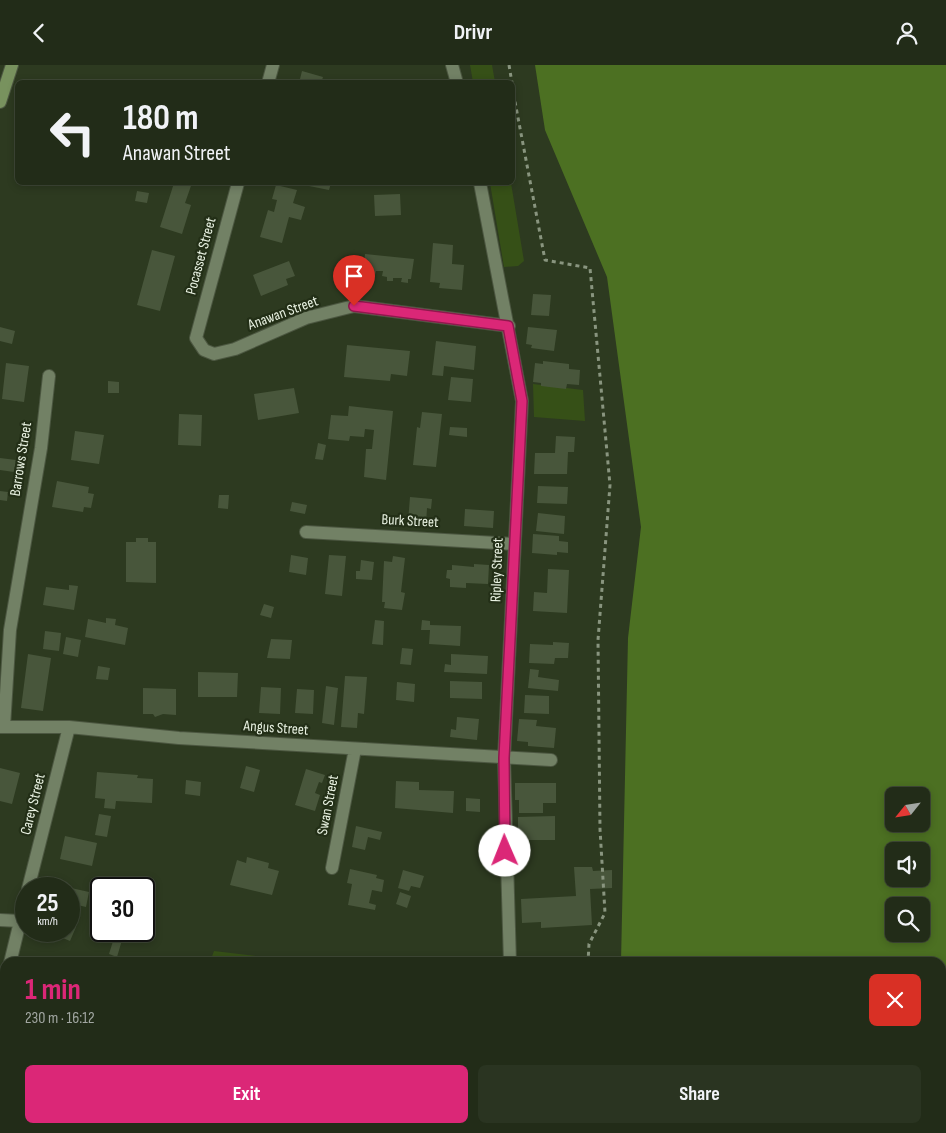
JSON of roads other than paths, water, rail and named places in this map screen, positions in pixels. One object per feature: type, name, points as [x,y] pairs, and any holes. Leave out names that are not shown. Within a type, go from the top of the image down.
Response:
[{"type":"street","points":[[0,102],[12,65]]},
{"type":"street","points":[[269,80],[273,65]]},
{"type":"street","points":[[452,65],[456,80]]},
{"type":"street","name":"Pocasset Street","points":[[196,339],[237,185]]},
{"type":"street","name":"Ripley Street","points":[[480,185],[522,401],[504,758],[510,957]]},
{"type":"street","name":"Anawan Street","points":[[196,339],[204,350],[214,354],[235,349],[306,319],[354,306],[508,326]]},
{"type":"street","name":"Barrows Street","points":[[2,727],[10,630],[41,448],[49,376]]},
{"type":"street","name":"Burk Street","points":[[306,532],[514,544]]},
{"type":"street","name":"Angus Street","points":[[2,727],[69,727],[355,749],[551,760]]},
{"type":"street","name":"Carey Street","points":[[31,877],[69,727]]},
{"type":"street","name":"Swan Street","points":[[332,868],[355,749]]},
{"type":"street","points":[[0,921],[15,921]]},
{"type":"street","points":[[11,957],[15,942]]}]
